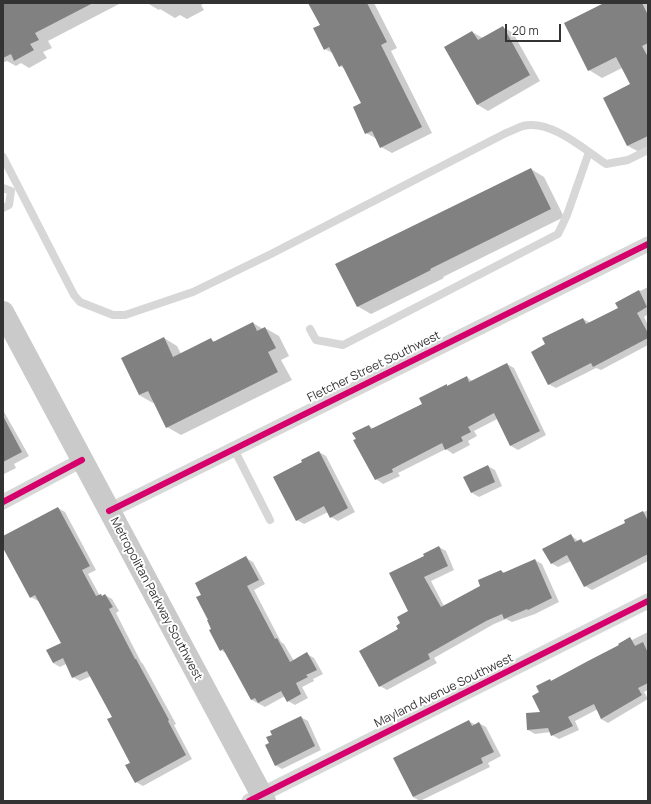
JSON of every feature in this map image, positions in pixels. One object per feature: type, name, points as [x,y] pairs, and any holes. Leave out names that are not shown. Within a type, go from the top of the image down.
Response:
[{"type":"main road","name":"Metropolitan Parkway Southwest","points":[[3,312],[109,511],[258,799]]},
{"type":"street","name":"Fletcher Street Southwest","points":[[109,511],[648,244]]},
{"type":"street","points":[[3,502],[82,460]]},
{"type":"street","name":"Mayland Avenue Southwest","points":[[258,799],[648,601]]},
{"type":"lane","points":[[3,158],[74,295],[80,302],[113,315],[125,315],[193,292],[506,133],[524,126],[538,126],[566,135],[606,164],[628,160],[648,150]]},
{"type":"lane","points":[[310,329],[316,340],[343,345],[558,234],[567,215],[589,152]]},
{"type":"lane","points":[[3,208],[9,205],[7,190],[18,187]]},
{"type":"lane","points":[[234,449],[270,520]]},
{"type":"building","points":[[3,3],[93,3],[35,33],[39,40],[30,44],[34,50],[14,61],[11,54],[3,58]]},
{"type":"building","points":[[308,3],[367,3],[387,42],[381,45],[422,127],[380,148],[372,131],[365,134],[353,107],[361,103],[342,65],[339,67],[329,47],[324,50],[313,28],[320,25]]},
{"type":"building","points":[[604,3],[642,3],[648,15],[648,43],[642,46],[648,57],[648,136],[627,146],[603,98],[630,84],[616,57],[588,71],[564,23]]},
{"type":"building","points":[[503,26],[530,75],[477,105],[444,47],[472,31],[478,40]]},
{"type":"building","points":[[531,168],[551,209],[357,307],[335,264]]},
{"type":"building","points":[[639,290],[647,307],[637,313],[648,333],[648,338],[593,367],[591,363],[548,385],[531,352],[545,344],[542,338],[583,318],[586,324],[618,308],[615,303]]},
{"type":"building","points":[[253,322],[257,331],[265,327],[276,348],[268,352],[278,372],[166,428],[148,391],[139,395],[121,358],[164,337],[173,357],[211,338],[213,342]]},
{"type":"building","points":[[507,363],[540,431],[510,446],[494,413],[468,427],[471,432],[461,437],[463,441],[445,450],[442,443],[392,469],[393,472],[375,480],[353,440],[356,439],[352,433],[369,425],[371,429],[422,404],[419,398],[447,384],[447,386],[467,376],[469,382]]},
{"type":"building","points":[[3,416],[22,452],[3,462]]},
{"type":"building","points":[[319,451],[348,508],[330,518],[324,506],[296,521],[273,477],[302,462],[301,460]]},
{"type":"building","points":[[488,465],[495,482],[471,493],[463,477]]},
{"type":"building","points":[[58,507],[90,566],[82,570],[96,596],[101,594],[102,596],[105,594],[113,607],[109,609],[169,720],[168,721],[186,755],[135,783],[125,765],[130,763],[107,719],[112,717],[87,671],[72,678],[63,658],[53,663],[46,650],[61,643],[35,595],[30,598],[3,548],[3,536]]},
{"type":"building","points":[[643,511],[648,521],[648,554],[584,587],[567,555],[551,564],[542,549],[571,534],[575,542],[581,539],[583,543],[625,523],[624,520]]},
{"type":"building","points":[[439,546],[448,566],[424,577],[441,607],[480,586],[478,580],[501,570],[503,573],[535,559],[552,598],[528,610],[527,609],[504,619],[502,614],[486,621],[428,654],[430,659],[379,687],[359,651],[398,629],[396,626],[400,623],[397,617],[408,611],[389,573],[424,556],[423,554]]},
{"type":"building","points":[[246,556],[259,580],[247,586],[275,639],[277,638],[290,662],[307,652],[317,670],[306,675],[308,677],[296,683],[301,694],[287,702],[281,691],[258,703],[255,698],[251,700],[223,649],[220,651],[209,630],[211,629],[208,620],[196,597],[201,595],[195,583]]},
{"type":"building","points":[[630,637],[635,646],[643,642],[648,653],[648,683],[638,688],[642,695],[601,719],[594,704],[568,717],[573,726],[551,736],[548,728],[527,730],[526,713],[540,712],[532,696],[539,692],[536,686],[550,679],[551,681],[619,645],[618,644]]},
{"type":"building","points":[[301,716],[315,746],[275,766],[265,745],[269,743],[266,737],[272,735],[270,731]]},
{"type":"building","points":[[469,720],[472,726],[479,722],[494,752],[481,758],[483,763],[413,797],[393,758]]},
{"type":"cycle path","points":[[109,511],[648,244]]},
{"type":"cycle path","points":[[3,502],[82,460]]},
{"type":"cycle path","points":[[249,801],[648,601]]}]
